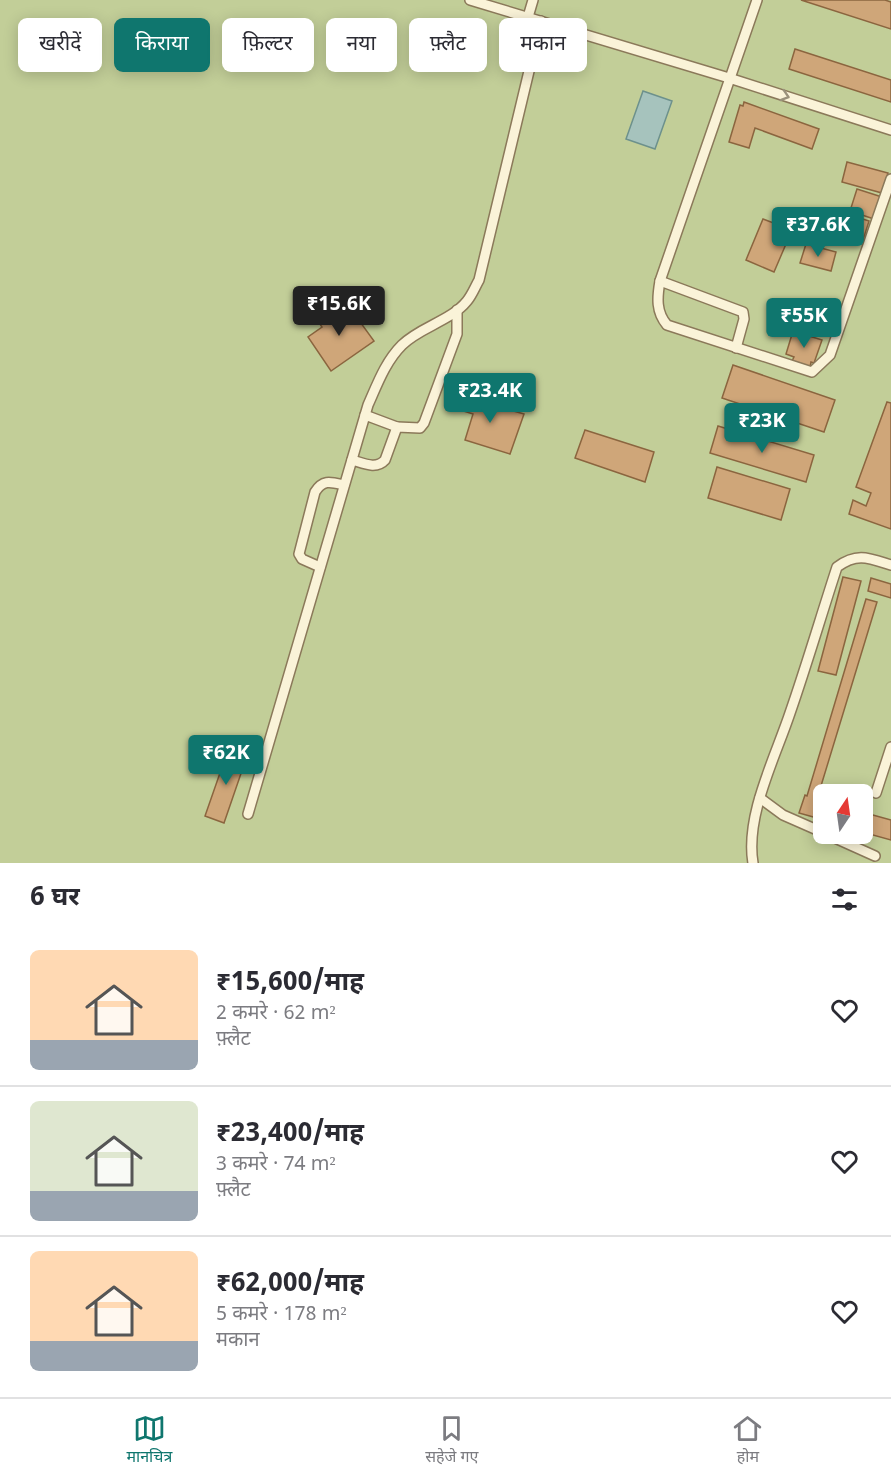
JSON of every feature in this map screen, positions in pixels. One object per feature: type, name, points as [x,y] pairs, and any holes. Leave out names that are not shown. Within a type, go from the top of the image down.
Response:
[{"type":"lane","points":[[470,0],[532,18]]},
{"type":"lane","points":[[528,17],[533,0]]},
{"type":"lane","points":[[757,0],[660,281],[658,306],[660,317],[667,326],[812,372],[824,364],[830,355],[891,179]]},
{"type":"lane","points":[[587,35],[891,130]]},
{"type":"lane","points":[[248,814],[365,415],[382,372],[402,345],[423,329],[457,310],[466,302],[478,280],[485,260],[530,72]]},
{"type":"lane","points":[[660,281],[743,312],[744,319],[736,348]]},
{"type":"lane","points":[[365,415],[397,427],[420,428],[424,423],[457,334],[457,310]]},
{"type":"lane","points":[[351,460],[374,466],[381,464],[385,460],[397,427]]},
{"type":"lane","points":[[320,567],[302,560],[299,554],[315,492],[320,484],[326,481],[344,485]]},
{"type":"lane","points":[[753,863],[751,848],[754,815],[791,711],[837,567],[856,557],[891,565]]},
{"type":"lane","points":[[876,793],[891,747]]},
{"type":"lane","points":[[760,798],[783,815],[813,828]]},
{"type":"lane","points":[[849,844],[875,856]]},
{"type":"green space","points":[[0,0],[891,0],[891,863],[0,863]]},
{"type":"water","points":[[643,91],[672,101],[655,149],[626,139]]},
{"type":"building","points":[[801,0],[885,0],[891,2],[891,29]]},
{"type":"building","points":[[795,49],[891,80],[891,102],[789,69]]},
{"type":"building","points":[[744,102],[819,129],[812,149],[755,128],[749,148],[729,142],[740,105],[743,106]]},
{"type":"building","points":[[847,162],[888,173],[882,193],[842,182]]},
{"type":"building","points":[[857,189],[882,197],[874,219],[850,211]]},
{"type":"building","points":[[838,211],[869,221],[863,240],[832,231]]},
{"type":"building","points":[[763,219],[792,230],[774,272],[746,260]]},
{"type":"building","points":[[806,244],[836,252],[831,271],[800,263]]},
{"type":"building","points":[[331,306],[338,316],[350,308],[374,341],[331,371],[308,337],[322,327],[315,317]]},
{"type":"building","points":[[793,331],[822,340],[814,363],[811,362],[810,367],[792,361],[794,357],[786,354]]},
{"type":"building","points":[[733,365],[835,400],[824,432],[722,398]]},
{"type":"building","points":[[455,394],[524,414],[510,454],[465,440],[473,414],[451,407]]},
{"type":"building","points":[[887,402],[891,403],[891,529],[849,514],[853,500],[866,506],[871,493],[856,487]]},
{"type":"building","points":[[718,426],[814,455],[806,482],[710,453]]},
{"type":"building","points":[[585,430],[654,452],[645,482],[575,458]]},
{"type":"building","points":[[717,467],[790,489],[781,520],[708,498]]},
{"type":"building","points":[[843,577],[861,581],[836,675],[818,671]]},
{"type":"building","points":[[871,578],[891,584],[891,598],[868,591]]},
{"type":"building","points":[[866,599],[877,602],[822,784],[813,784],[813,817],[799,813],[805,795],[807,796]]},
{"type":"building","points":[[228,750],[247,756],[224,823],[205,816]]},
{"type":"building","points":[[873,815],[891,820],[891,840],[873,835]]}]
